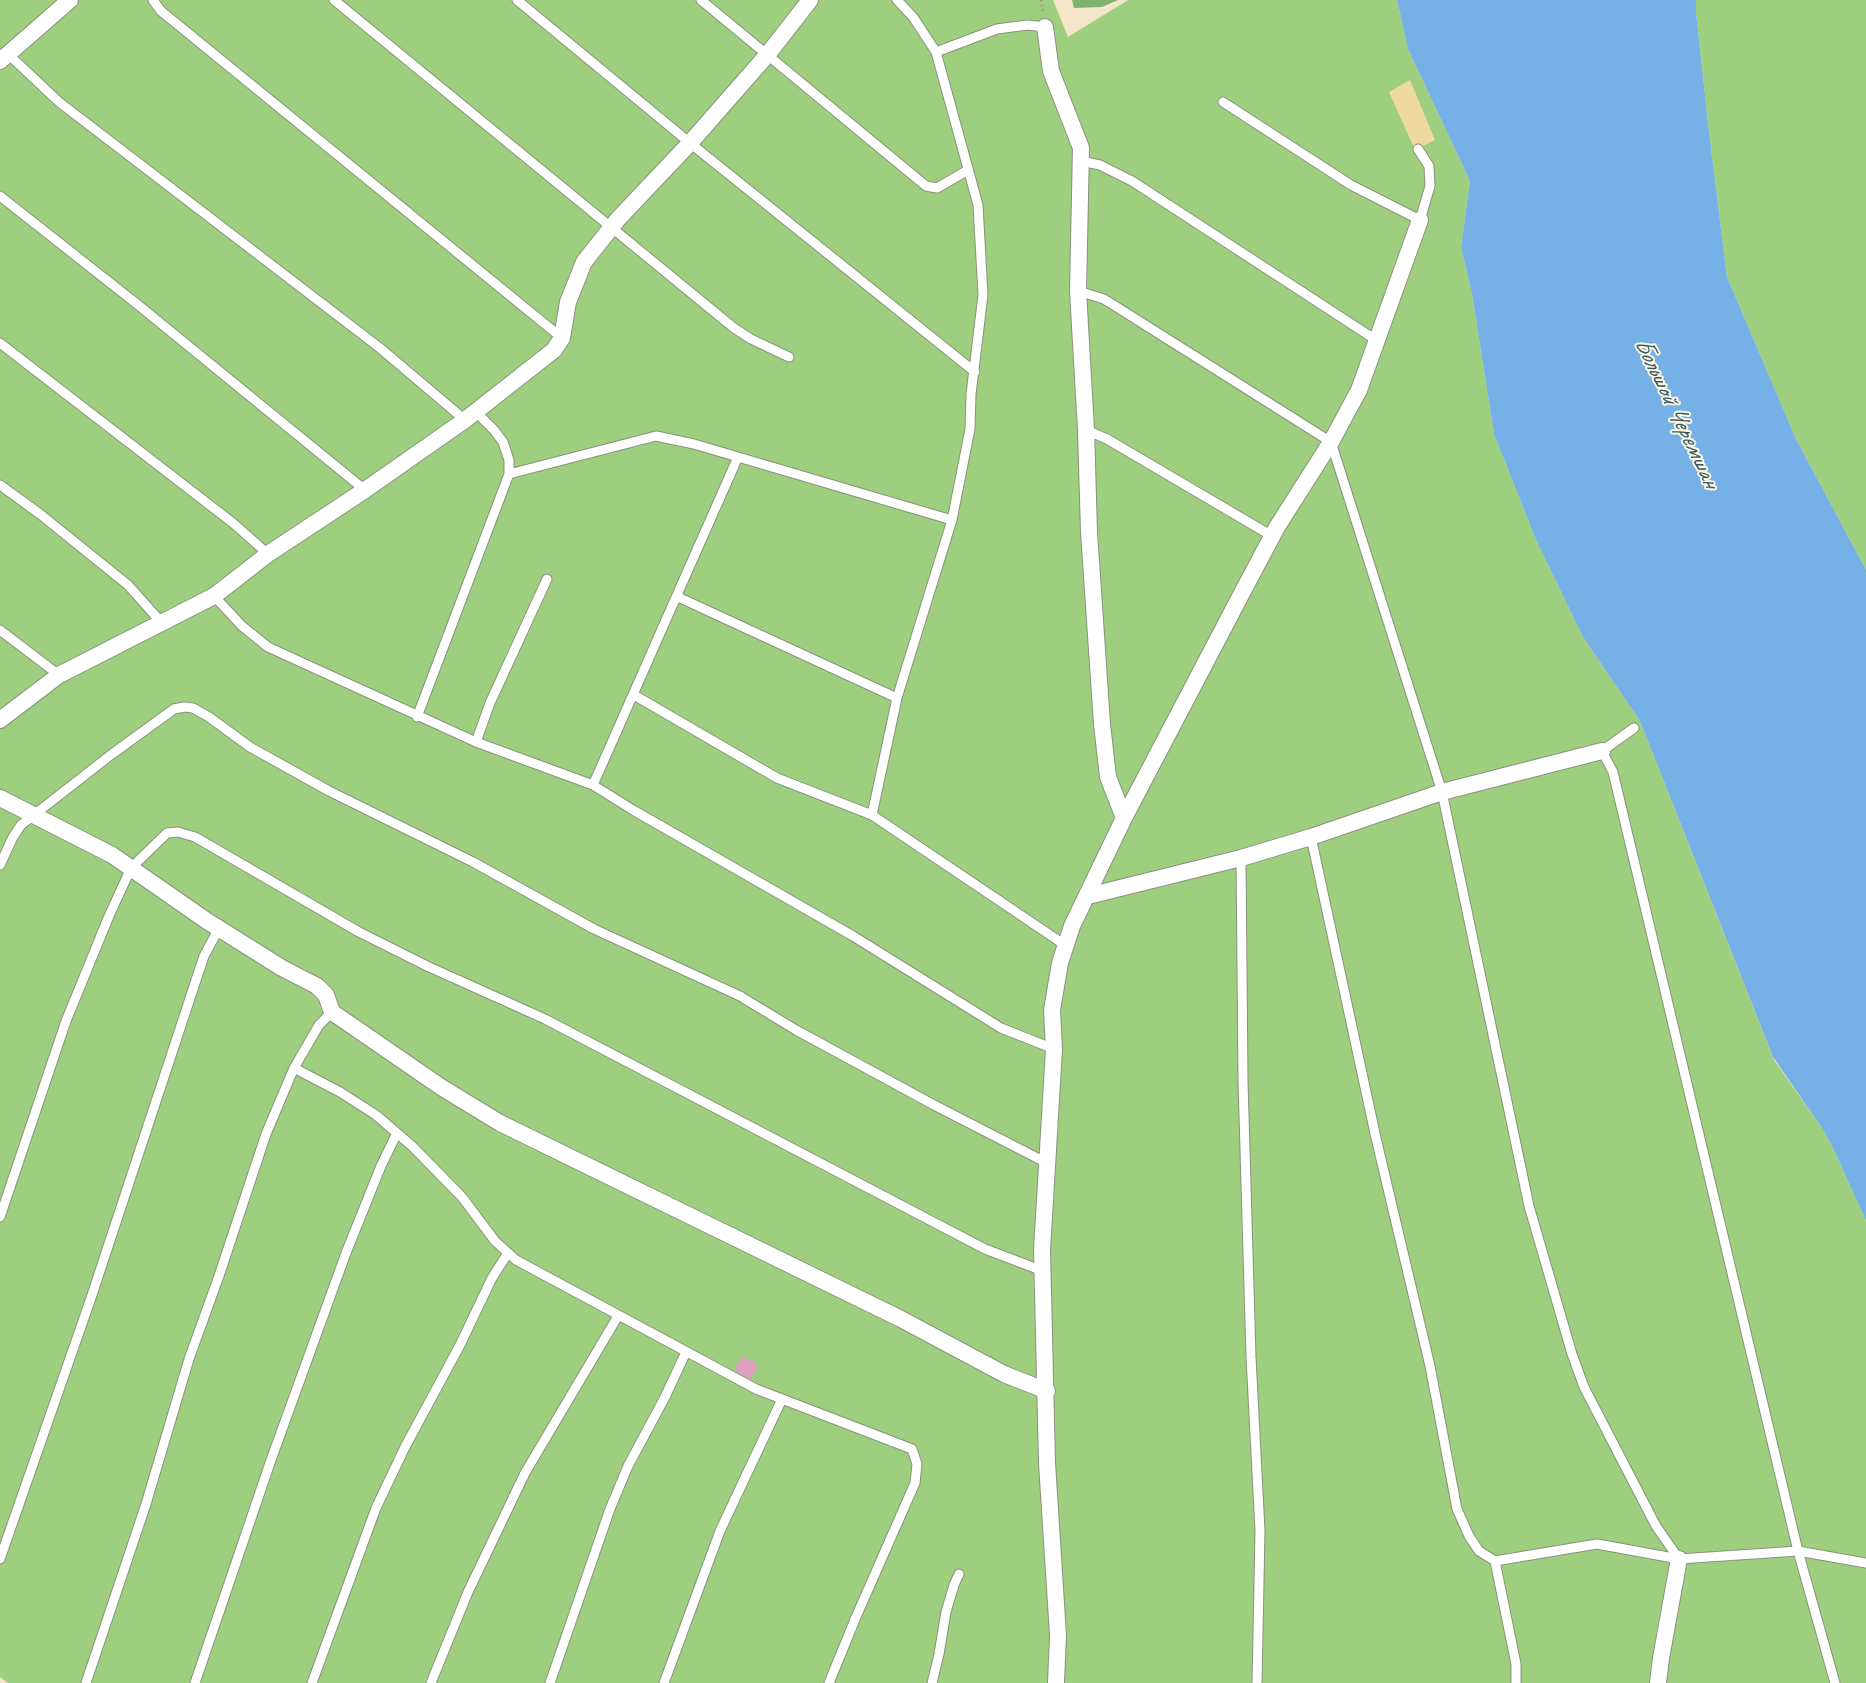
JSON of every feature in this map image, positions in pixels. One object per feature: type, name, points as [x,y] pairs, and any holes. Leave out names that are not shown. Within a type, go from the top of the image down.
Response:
[{"type":"street","points":[[4,58],[70,0]]},
{"type":"street","points":[[0,720],[59,675],[214,596],[268,554],[365,490],[471,416],[554,350],[562,338],[568,302],[584,262],[611,227],[690,143],[768,54],[810,0]]},
{"type":"street","points":[[1045,27],[1051,71],[1081,148],[1078,291],[1086,430],[1089,532],[1108,777],[1124,818]]},
{"type":"street","points":[[1056,1683],[1058,1636],[1047,1463],[1047,1391],[1042,1250],[1054,1049],[1052,1010],[1056,980],[1072,926],[1124,818],[1272,536],[1330,442],[1359,390],[1420,220]]},
{"type":"street","points":[[1088,896],[1241,858],[1311,837],[1442,792],[1602,751]]},
{"type":"street","points":[[0,798],[112,855],[219,928],[282,968],[316,986],[326,995],[332,1012],[442,1087],[500,1123],[901,1319],[1004,1374],[1047,1391]]},
{"type":"street","points":[[1658,1683],[1679,1559]]},
{"type":"lane","points":[[153,0],[161,11],[562,338]]},
{"type":"lane","points":[[334,0],[734,328],[751,339],[789,357]]},
{"type":"lane","points":[[517,0],[690,143],[975,372]]},
{"type":"lane","points":[[701,0],[926,186],[937,188],[968,170]]},
{"type":"lane","points":[[872,815],[897,698],[952,520],[970,429],[971,394],[983,295],[978,205],[936,52],[912,17],[897,0]]},
{"type":"lane","points":[[936,52],[997,30],[1027,25],[1045,27]]},
{"type":"lane","points":[[4,58],[380,348],[471,416],[494,430],[503,442],[509,460],[509,474],[417,717]]},
{"type":"lane","points":[[1223,102],[1351,186],[1420,220],[1430,186],[1429,166],[1418,149]]},
{"type":"lane","points":[[1081,162],[1100,164],[1132,181],[1376,340]]},
{"type":"lane","points":[[0,196],[365,490]]},
{"type":"lane","points":[[1078,291],[1104,299],[1330,442],[1442,792],[1529,1206],[1572,1354],[1584,1387],[1656,1526],[1679,1559]]},
{"type":"lane","points":[[0,343],[225,517],[268,554]]},
{"type":"lane","points":[[1086,430],[1107,439],[1272,536]]},
{"type":"lane","points":[[509,474],[656,436],[694,444],[952,520]]},
{"type":"lane","points":[[593,785],[678,597],[738,457]]},
{"type":"lane","points":[[0,485],[40,514],[128,585],[160,622]]},
{"type":"lane","points":[[476,742],[490,703],[547,579]]},
{"type":"lane","points":[[214,596],[242,626],[268,647],[417,717],[476,742],[593,785],[632,810],[853,936],[1001,1028],[1054,1049]]},
{"type":"lane","points":[[678,597],[897,698]]},
{"type":"lane","points":[[0,630],[59,675]]},
{"type":"lane","points":[[634,695],[777,778],[872,815],[1065,945]]},
{"type":"lane","points":[[0,865],[13,837],[21,825],[112,754],[174,709],[193,708],[209,717],[250,747],[330,791],[474,862],[594,929],[740,996],[796,1030],[1047,1164]]},
{"type":"lane","points":[[1634,728],[1602,751],[1613,772],[1798,1551],[1835,1683]]},
{"type":"lane","points":[[0,1217],[66,1022],[102,931],[131,868],[167,833],[178,832],[194,837],[359,932],[427,966],[545,1019],[977,1245],[1043,1271]]},
{"type":"lane","points":[[1311,837],[1376,1138],[1430,1366],[1457,1509],[1478,1551],[1495,1561],[1597,1544],[1679,1559],[1798,1551],[1866,1563]]},
{"type":"lane","points":[[1241,858],[1243,1081],[1251,1357],[1260,1531],[1258,1683]]},
{"type":"lane","points":[[0,1559],[91,1298],[204,956],[219,928]]},
{"type":"lane","points":[[86,1683],[146,1504],[189,1359],[219,1276],[266,1134],[294,1068],[319,1025],[332,1012]]},
{"type":"lane","points":[[294,1068],[340,1092],[376,1115],[462,1197],[495,1241],[516,1260],[756,1389],[912,1449],[917,1464],[915,1483],[829,1683]]},
{"type":"lane","points":[[195,1683],[271,1460],[346,1253],[396,1133]]},
{"type":"lane","points":[[312,1683],[376,1508],[405,1448],[460,1345],[492,1278],[508,1253]]},
{"type":"lane","points":[[431,1683],[468,1592],[525,1473],[618,1316]]},
{"type":"lane","points":[[550,1683],[607,1519],[628,1466],[665,1397],[686,1352]]},
{"type":"lane","points":[[664,1683],[720,1531],[782,1399]]},
{"type":"lane","points":[[1495,1561],[1516,1664],[1516,1683]]},
{"type":"lane","points":[[932,1683],[946,1612],[959,1574]]},
{"type":"green space","points":[[0,0],[1053,0],[1068,37],[1128,0],[1397,0],[1408,49],[1470,181],[1461,247],[1472,294],[1494,434],[1536,540],[1583,637],[1640,721],[1774,1060],[1822,1128],[1866,1221],[1866,1683],[8,1683],[0,1677]]},
{"type":"green space","points":[[1072,0],[1118,0],[1102,7],[1074,8]]},
{"type":"green space","points":[[1696,0],[1866,0],[1866,570],[1796,439],[1727,277],[1709,132]]},
{"type":"sand","points":[[1410,80],[1435,140],[1415,150],[1389,92]]},
{"type":"water","name":"Большой Черемшан","points":[[1397,0],[1696,0],[1709,132],[1727,277],[1796,439],[1866,570],[1866,1221],[1822,1128],[1773,1057],[1640,721],[1583,637],[1536,540],[1494,434],[1472,294],[1461,247],[1470,181],[1408,49]]},
{"type":"building","points":[[741,1356],[758,1364],[751,1379],[735,1371]]}]
